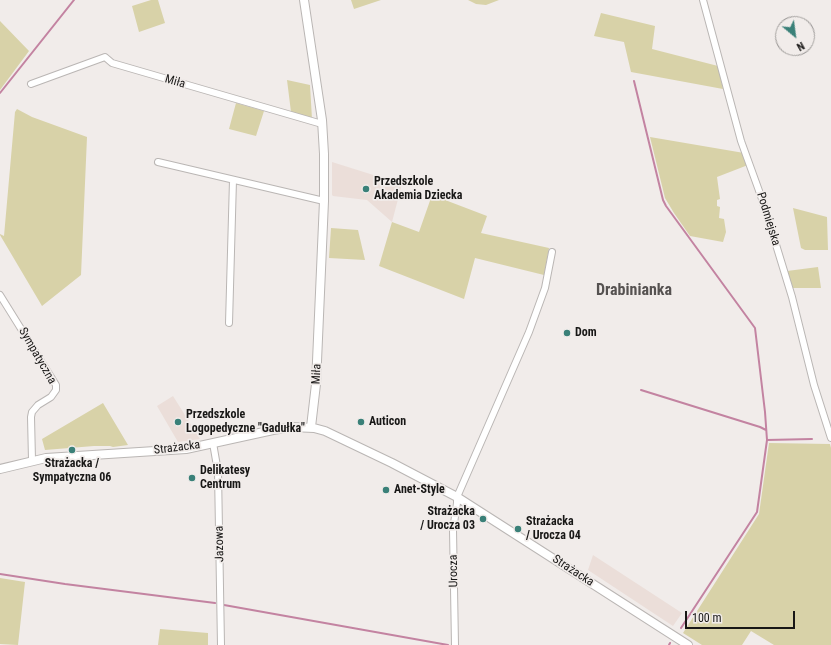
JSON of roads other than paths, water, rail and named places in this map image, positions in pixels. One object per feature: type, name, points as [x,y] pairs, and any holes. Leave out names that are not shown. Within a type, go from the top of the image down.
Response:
[{"type":"street","name":"Miła","points":[[304,0],[322,124],[324,154],[324,201],[316,384],[311,427]]},
{"type":"street","name":"Podmiejska","points":[[703,0],[742,141],[792,297],[814,385],[831,438]]},
{"type":"street","name":"Miła","points":[[32,84],[105,57],[112,63],[322,124]]},
{"type":"street","points":[[158,162],[324,201]]},
{"type":"street","points":[[229,323],[233,180]]},
{"type":"street","points":[[457,497],[529,332],[545,288],[552,252]]},
{"type":"street","name":"Sympatyczna","points":[[0,295],[56,385],[56,390],[51,397],[38,405],[32,412],[32,460]]},
{"type":"street","name":"Strażacka","points":[[0,469],[32,460],[66,455],[186,449],[291,427],[311,427],[325,431],[392,463],[457,497],[688,645]]},
{"type":"street","name":"Jazowa","points":[[213,443],[218,472],[221,645]]},
{"type":"street","name":"Urocza","points":[[455,645],[453,530],[457,497]]},
{"type":"waterway","points":[[0,93],[74,0]]},
{"type":"waterway","points":[[634,81],[663,200],[755,328],[767,440],[812,439]]},
{"type":"waterway","points":[[641,390],[766,430]]},
{"type":"waterway","points":[[681,628],[757,512],[767,440]]},
{"type":"waterway","points":[[0,574],[65,584],[215,603]]},
{"type":"waterway","points":[[224,605],[448,645]]},
{"type":"place","name":"Przedszkole Akademia Dziecka","points":[[366,189]]},
{"type":"place","name":"Dom","points":[[567,333]]},
{"type":"place","name":"Przedszkole Logopedyczne \"Gadułka\"","points":[[178,422]]},
{"type":"place","name":"Auticon","points":[[361,422]]},
{"type":"place","name":"Strażacka / Sympatyczna 06","points":[[72,450]]},
{"type":"place","name":"Delikatesy Centrum","points":[[192,478]]},
{"type":"place","name":"Anet-Style","points":[[386,490]]},
{"type":"place","name":"Strażacka / Urocza 03","points":[[483,519]]},
{"type":"place","name":"Strażacka / Urocza 04","points":[[518,529]]},
{"type":"district","name":"Drabinianka","points":[[634,291]]}]
